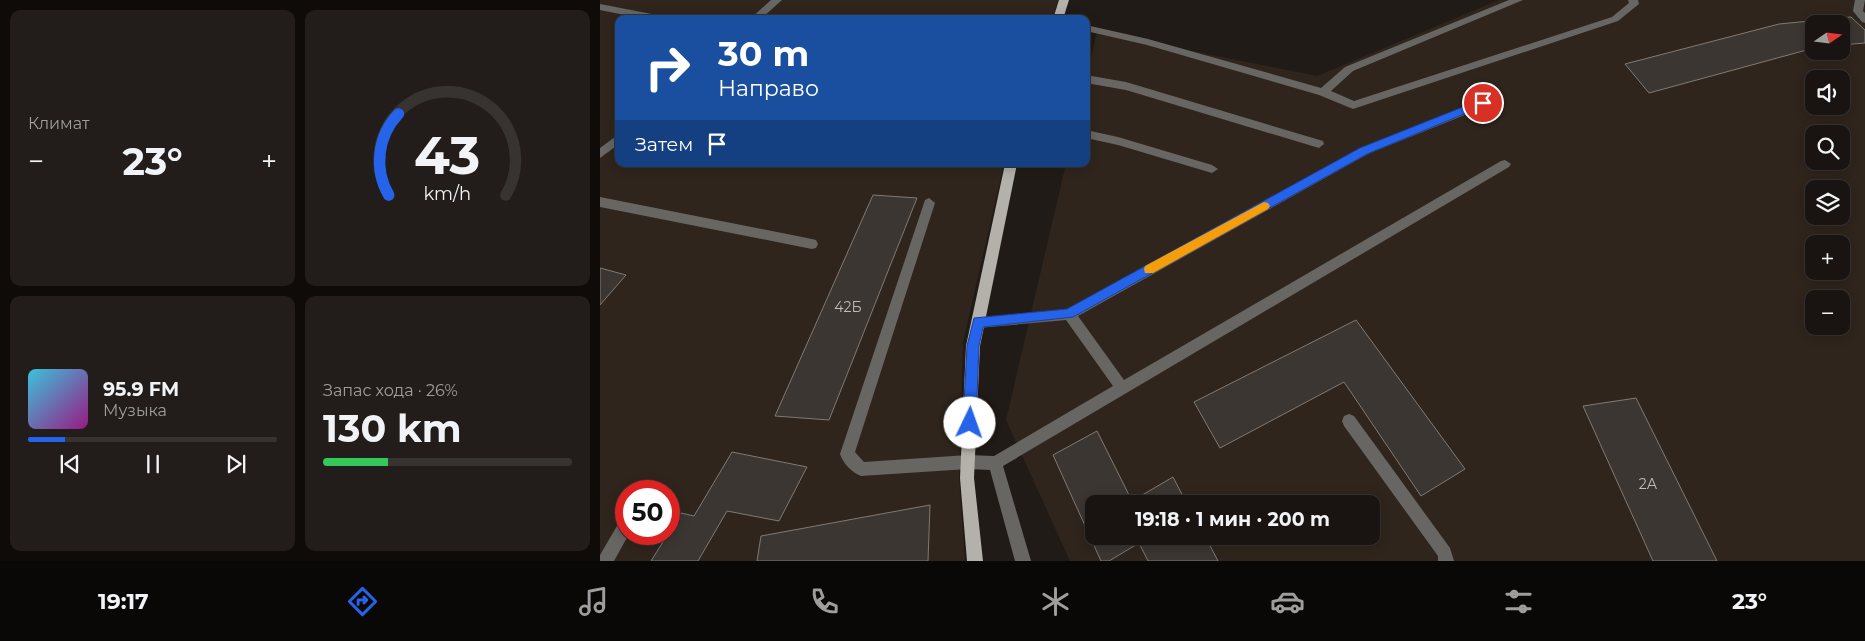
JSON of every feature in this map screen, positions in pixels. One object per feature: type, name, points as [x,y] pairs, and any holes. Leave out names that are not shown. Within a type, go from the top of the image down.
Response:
[{"type":"main road","points":[[1059,15],[1064,0]]},
{"type":"main road","points":[[975,561],[967,478],[973,346],[1010,167]]},
{"type":"lane","points":[[759,15],[776,0]]},
{"type":"lane","points":[[1323,92],[1349,69],[1518,0]]},
{"type":"lane","points":[[1090,29],[1148,42],[1323,92],[1353,106],[1615,19],[1634,4],[1633,0]]},
{"type":"lane","points":[[1860,0],[1858,11],[1865,20]]},
{"type":"lane","points":[[600,7],[641,15]]},
{"type":"lane","points":[[1090,80],[1126,86],[1319,144]]},
{"type":"lane","points":[[979,322],[1069,314],[1364,151],[1483,103]]},
{"type":"lane","points":[[1090,135],[1118,141],[1212,169]]},
{"type":"lane","points":[[600,154],[615,141]]},
{"type":"lane","points":[[929,203],[847,454],[861,468],[968,462],[995,463],[1505,164]]},
{"type":"lane","points":[[600,202],[812,244]]},
{"type":"lane","points":[[1069,314],[1122,388]]},
{"type":"lane","points":[[1349,421],[1445,553],[1446,561]]},
{"type":"lane","points":[[995,463],[1023,561]]},
{"type":"lane","points":[[605,561],[615,543]]},
{"type":"shaded area","points":[[600,0],[1059,0],[1053,15],[615,15],[615,167],[1003,167],[963,342],[959,478],[965,561],[600,561]]},
{"type":"shaded area","points":[[1499,0],[1865,0],[1865,561],[1070,561],[1006,420],[1065,167],[1090,167],[1090,62],[1097,32],[1317,76]]},
{"type":"building","points":[[1850,17],[1865,30],[1865,43],[1850,44]]},
{"type":"building","points":[[1805,21],[1805,50],[1649,93],[1625,64],[1779,24]]},
{"type":"building","points":[[873,195],[917,198],[829,420],[775,416]]},
{"type":"building","points":[[600,268],[626,275],[600,305]]},
{"type":"building","points":[[1356,320],[1465,469],[1421,496],[1344,382],[1220,448],[1194,402]]},
{"type":"building","points":[[1636,398],[1717,561],[1653,561],[1583,406]]},
{"type":"building","points":[[1097,431],[1129,495],[1085,495],[1085,526],[1053,455]]},
{"type":"building","points":[[732,452],[807,467],[779,521],[727,511],[698,561],[651,561],[661,545],[680,545],[681,513],[694,516]]},
{"type":"building","points":[[1173,477],[1182,495],[1142,495]]},
{"type":"building","points":[[930,505],[928,561],[757,561],[761,536]]},
{"type":"building","points":[[1094,545],[1136,545],[1109,561],[1101,561]]},
{"type":"building","points":[[1140,545],[1210,545],[1218,561],[1148,561]]},
{"type":"slow traffic","points":[[1149,269],[1264,206]]},
{"type":"route","points":[[970,423],[973,346],[979,322],[1069,314],[1364,151],[1483,103]]}]
